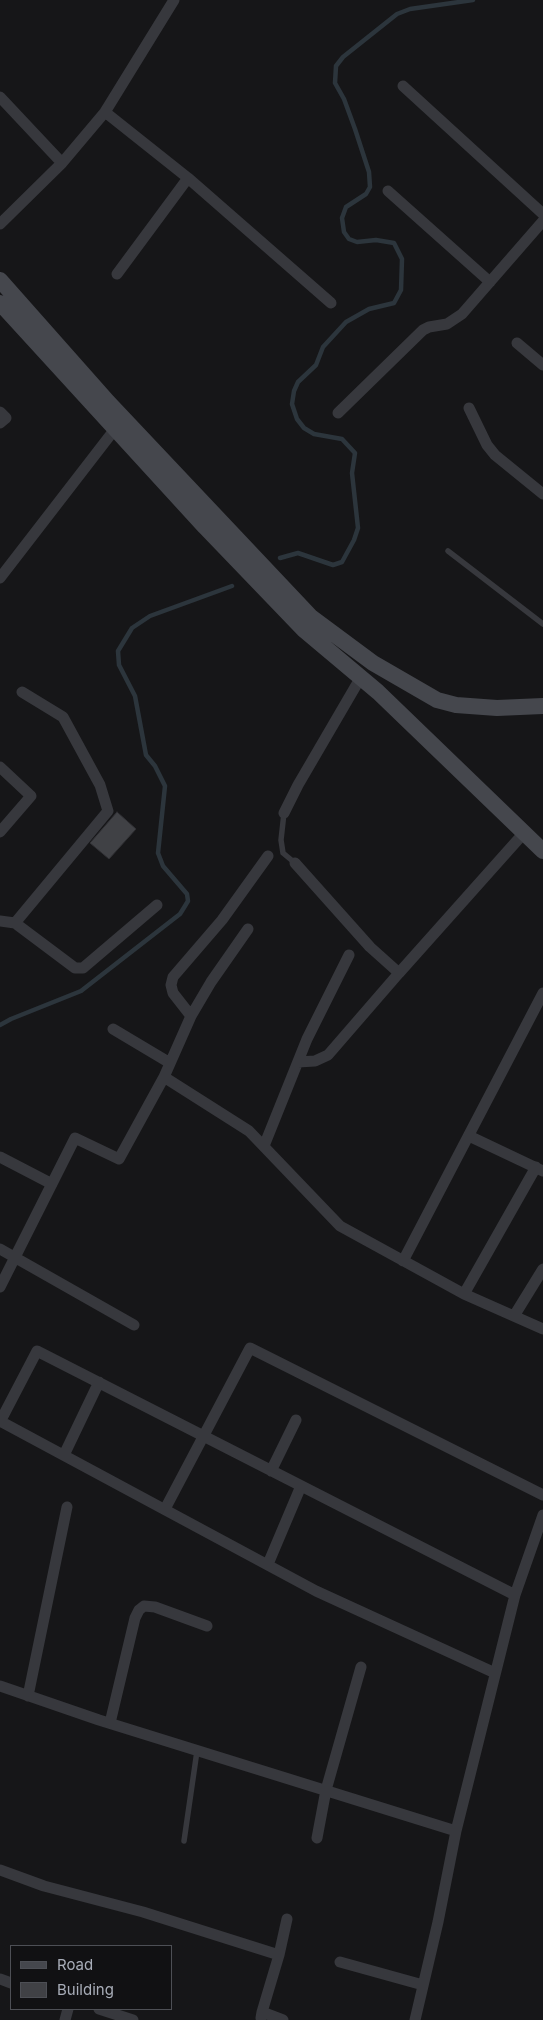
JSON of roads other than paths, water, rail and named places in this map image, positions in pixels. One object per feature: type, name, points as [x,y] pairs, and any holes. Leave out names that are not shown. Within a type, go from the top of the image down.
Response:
[{"type":"main road","points":[[0,280],[108,402],[311,617],[373,663],[437,700],[456,705],[497,708],[543,706]]},
{"type":"main road","points":[[0,303],[205,527],[303,628],[361,677],[448,758],[523,834],[543,851]]},
{"type":"street","points":[[0,224],[62,163],[105,112],[174,0]]},
{"type":"street","points":[[403,86],[543,214]]},
{"type":"street","points":[[0,97],[62,163]]},
{"type":"street","points":[[105,112],[188,178],[331,303]]},
{"type":"street","points":[[117,274],[188,178]]},
{"type":"street","points":[[388,191],[490,282]]},
{"type":"street","points":[[338,413],[423,330],[454,320],[543,221]]},
{"type":"street","points":[[517,343],[543,365]]},
{"type":"street","points":[[470,408],[494,455],[543,494]]},
{"type":"street","points":[[0,412],[6,418],[0,423]]},
{"type":"street","points":[[0,578],[116,429]]},
{"type":"street","points":[[284,814],[298,785],[361,677]]},
{"type":"street","points":[[15,923],[108,811],[100,785],[63,717],[22,692]]},
{"type":"street","points":[[0,767],[31,796],[0,832]]},
{"type":"street","points":[[298,1062],[315,1061],[328,1055],[523,834]]},
{"type":"street","points":[[190,1016],[173,994],[171,984],[173,977],[222,920],[268,856]]},
{"type":"street","points":[[295,863],[370,947],[399,973]]},
{"type":"street","points":[[0,920],[15,923],[75,968],[83,968],[157,905]]},
{"type":"street","points":[[0,1287],[74,1138],[119,1159],[164,1077],[190,1016],[248,929]]},
{"type":"street","points":[[264,1146],[298,1062],[349,955]]},
{"type":"street","points":[[402,1261],[543,993]]},
{"type":"street","points":[[113,1028],[170,1063]]},
{"type":"street","points":[[164,1077],[249,1131],[340,1226],[464,1294],[543,1329]]},
{"type":"street","points":[[464,1294],[540,1169],[469,1136]]},
{"type":"street","points":[[0,1157],[52,1184]]},
{"type":"street","points":[[0,1249],[134,1325]]},
{"type":"street","points":[[514,1316],[543,1269]]},
{"type":"street","points":[[165,1509],[250,1348],[543,1494]]},
{"type":"street","points":[[495,1673],[316,1590],[0,1421],[37,1351],[515,1595]]},
{"type":"street","points":[[64,1454],[99,1382]]},
{"type":"street","points":[[271,1471],[296,1420]]},
{"type":"street","points":[[268,1564],[301,1486]]},
{"type":"street","points":[[28,1696],[67,1507]]},
{"type":"street","points":[[415,2020],[456,1831],[495,1673],[515,1595],[543,1515]]},
{"type":"street","points":[[110,1723],[139,1610],[144,1606],[155,1606],[207,1626]]},
{"type":"street","points":[[317,1838],[326,1790],[361,1668]]},
{"type":"street","points":[[0,1686],[197,1751],[456,1831]]},
{"type":"street","points":[[0,1870],[44,1886],[143,1912],[279,1955]]},
{"type":"street","points":[[283,2020],[261,2016],[279,1955],[287,1919]]},
{"type":"street","points":[[340,1962],[424,1985]]},
{"type":"street","points":[[102,2010],[133,2020]]},
{"type":"lane","points":[[448,551],[543,624]]},
{"type":"lane","points":[[284,814],[281,840],[283,853],[295,863]]},
{"type":"lane","points":[[184,1841],[197,1751]]},
{"type":"waterway","points":[[280,558],[298,553],[333,565],[342,562],[354,540],[358,528],[352,473],[355,453],[342,439],[314,434],[304,428],[297,419],[292,404],[294,391],[298,382],[316,365],[323,347],[346,322],[369,309],[394,303],[401,290],[402,259],[394,243],[376,240],[357,242],[349,239],[344,232],[342,218],[346,207],[366,194],[370,187],[369,172],[355,129],[344,99],[335,83],[336,66],[343,57],[397,14],[410,9],[473,0]]},
{"type":"waterway","points":[[0,1025],[81,991],[180,914],[188,901],[187,894],[163,866],[158,853],[165,786],[155,766],[146,755],[135,696],[119,665],[118,651],[132,628],[150,616],[232,586]]}]
